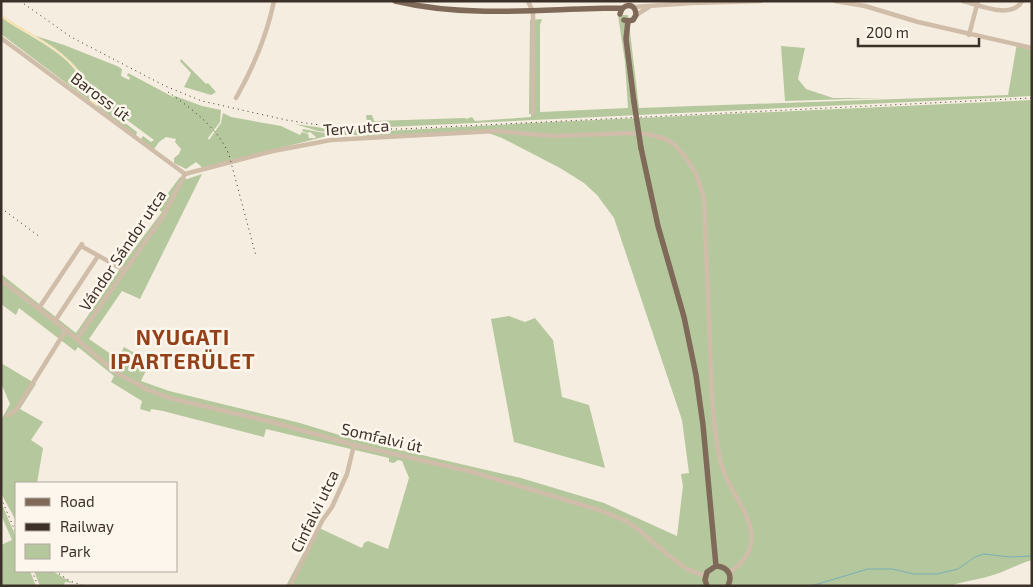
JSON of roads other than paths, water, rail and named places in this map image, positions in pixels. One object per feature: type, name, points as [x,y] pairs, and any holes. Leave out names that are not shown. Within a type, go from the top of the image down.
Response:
[{"type":"main road","points":[[395,1],[452,10],[533,12],[594,9],[624,18],[633,20],[636,15],[634,7],[629,5],[624,18],[634,102],[641,148],[658,226],[684,317],[696,375],[703,425],[716,566]]},
{"type":"main road","points":[[707,586],[705,576],[709,569],[716,566],[724,568],[729,573],[730,580],[728,586]]},
{"type":"street","points":[[236,98],[247,79],[258,51],[274,1]]},
{"type":"street","points":[[528,1],[533,12],[533,114]]},
{"type":"street","points":[[634,7],[761,1]]},
{"type":"street","points":[[835,1],[866,4],[904,19],[1032,48]]},
{"type":"street","points":[[963,1],[978,3],[1005,12],[1020,6],[1022,1]]},
{"type":"street","points":[[969,35],[978,3]]},
{"type":"street","points":[[636,15],[653,6]]},
{"type":"street","name":"Baross út","points":[[1,38],[185,174]]},
{"type":"street","name":"Terv utca","points":[[185,174],[282,149],[326,141],[496,131],[553,136],[632,133],[655,136],[674,144],[688,159],[698,176],[704,199],[711,384],[720,460],[725,477],[746,512],[751,533],[747,555],[729,573]]},
{"type":"street","name":"Vándor Sándor utca","points":[[77,339],[164,215],[185,174]]},
{"type":"street","points":[[39,308],[81,245],[124,270]]},
{"type":"street","points":[[55,321],[98,256]]},
{"type":"street","name":"Somfalvi út","points":[[1,280],[39,308],[114,371],[134,384],[153,392],[173,399],[469,471],[598,510],[632,525],[687,569],[705,576]]},
{"type":"street","points":[[8,415],[16,410],[66,330]]},
{"type":"street","name":"Cinfalvi utca","points":[[290,586],[322,520],[332,507],[347,474],[354,444]]},
{"type":"waterway","points":[[811,586],[868,569],[892,569],[914,574],[937,574],[958,569],[975,557],[984,554],[1010,557],[1032,556]]},
{"type":"railway","points":[[20,1],[71,37],[165,86],[202,101],[286,120],[357,129],[401,129],[1032,98]]},
{"type":"railway","points":[[168,92],[203,120],[224,145],[229,155],[256,256]]},
{"type":"railway","points":[[1,208],[40,237]]},
{"type":"railway","points":[[1,498],[15,531]]},
{"type":"railway","points":[[32,572],[38,586]]},
{"type":"railway","points":[[56,572],[70,581],[84,586]]},
{"type":"district","name":"NYUGATI IPARTERÜLET","points":[[183,348]]}]
